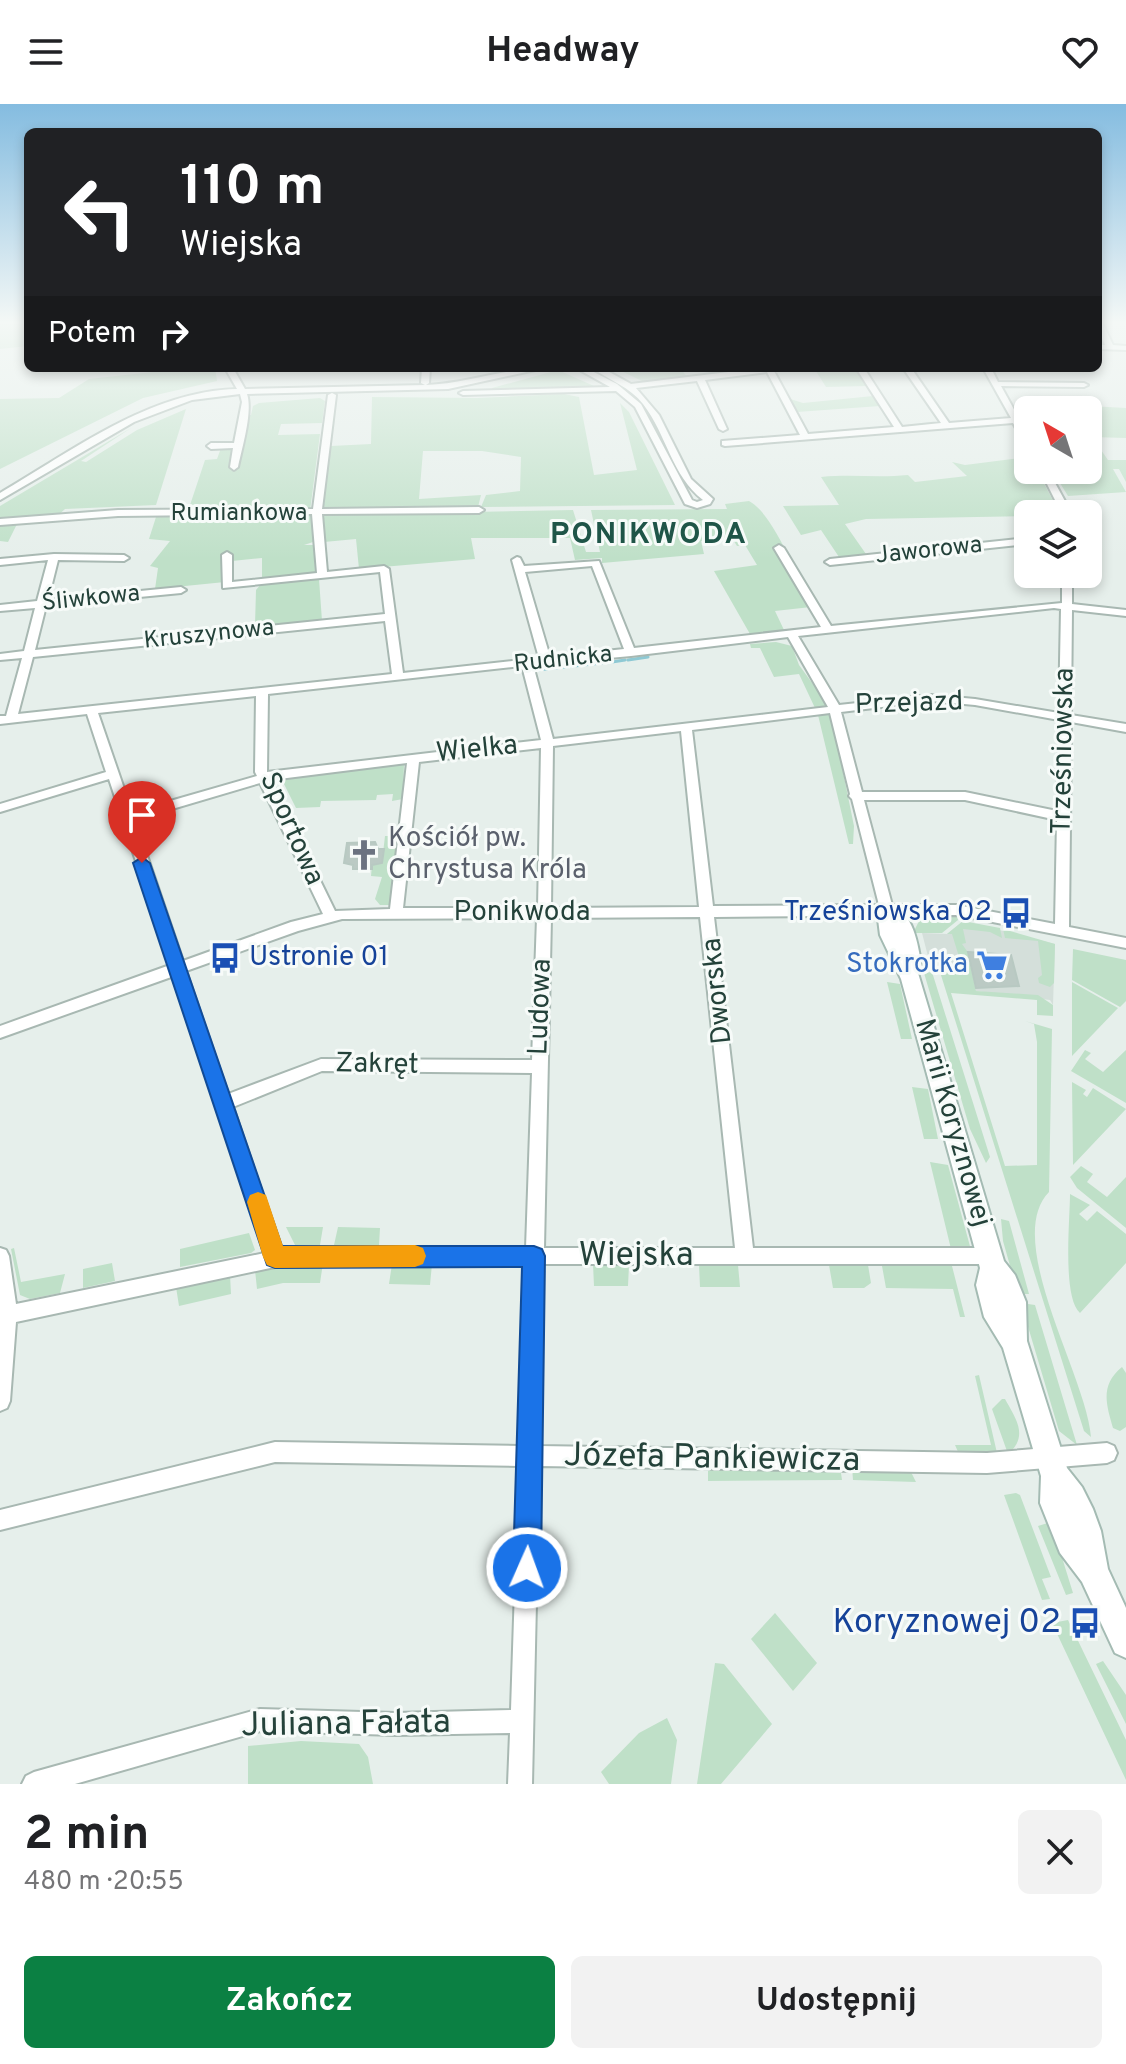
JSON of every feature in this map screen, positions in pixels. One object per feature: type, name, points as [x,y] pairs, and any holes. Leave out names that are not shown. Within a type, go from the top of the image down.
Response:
[{"type":"street","points":[[0,487],[144,406],[156,402]]},
{"type":"street","points":[[0,497],[155,408],[177,402]]},
{"type":"street","points":[[234,467],[246,402]]},
{"type":"street","points":[[322,575],[317,513],[331,402]]},
{"type":"street","points":[[631,402],[646,417],[687,486],[657,417],[643,402]]},
{"type":"street","points":[[711,402],[723,429]]},
{"type":"street","points":[[787,402],[805,437]]},
{"type":"street","points":[[882,402],[900,430]]},
{"type":"street","points":[[931,402],[947,426]]},
{"type":"street","points":[[725,443],[1014,420]]},
{"type":"street","points":[[211,446],[239,445]]},
{"type":"street","name":"Rumiankowa","points":[[0,522],[118,513],[479,510]]},
{"type":"street","name":"Jaworowa","points":[[830,562],[1014,542]]},
{"type":"street","points":[[779,548],[829,631]]},
{"type":"street","points":[[227,555],[227,586],[384,569],[398,678]]},
{"type":"street","points":[[0,562],[54,557],[124,558]]},
{"type":"street","points":[[6,720],[28,654],[54,557]]},
{"type":"street","points":[[546,662],[518,565],[596,563],[631,653]]},
{"type":"street","name":"Trześniowska","points":[[1062,929],[1067,588]]},
{"type":"street","name":"Śliwkowa","points":[[0,608],[181,590]]},
{"type":"street","name":"Rudnicka","points":[[6,720],[1067,604],[1126,613]]},
{"type":"street","name":"Kruszynowa","points":[[0,657],[390,617]]},
{"type":"street","name":"Marii Koryznowej","points":[[792,635],[834,707],[887,911],[890,935],[911,979],[991,1262],[989,1285],[997,1317],[1014,1341],[1052,1468],[1054,1503],[1070,1543],[1093,1571],[1126,1642]]},
{"type":"street","name":"Ludowa","points":[[520,1784],[531,1456],[547,742],[527,664]]},
{"type":"street","name":"Sportowa","points":[[262,694],[263,777],[330,915]]},
{"type":"street","name":"Przejazd","points":[[834,707],[946,698],[1126,728]]},
{"type":"street","name":"Wielka","points":[[125,818],[263,777],[834,707]]},
{"type":"street","points":[[92,711],[125,818],[275,1257]]},
{"type":"street","name":"Dworska","points":[[686,726],[745,1257]]},
{"type":"street","points":[[396,913],[414,757]]},
{"type":"street","points":[[0,808],[112,774]]},
{"type":"street","points":[[855,796],[965,796],[1063,817]]},
{"type":"street","name":"Ponikwoda","points":[[0,1032],[330,915],[965,910],[1126,943]]},
{"type":"street","name":"Zakręt","points":[[224,1103],[321,1065],[538,1067]]},
{"type":"street","points":[[0,1256],[4,1315],[0,1401]]},
{"type":"street","name":"Wiejska","points":[[4,1315],[275,1257],[745,1257],[991,1262]]},
{"type":"street","name":"Józefa Pankiewicza","points":[[0,1520],[275,1452],[987,1463],[1052,1468]]},
{"type":"street","points":[[1052,1468],[1107,1453]]},
{"type":"street","name":"Juliana Fałata","points":[[34,1784],[260,1720],[396,1724],[522,1721]]},
{"type":"shaded area","points":[[963,921],[1055,944],[1053,1005],[1050,1000],[976,991],[971,974],[932,972],[922,933],[947,934]]},
{"type":"green space","points":[[0,402],[134,402],[0,469]]},
{"type":"green space","points":[[325,402],[322,423],[281,424],[278,435],[320,434],[310,511],[189,508],[205,460],[217,459],[221,448],[234,447],[240,415],[251,415],[253,406],[259,403]]},
{"type":"green space","points":[[372,402],[580,402],[594,475],[637,470],[620,403],[629,412],[675,505],[481,507],[486,495],[520,491],[521,457],[482,451],[423,451],[419,499],[481,495],[478,507],[323,510],[331,446],[371,444]]},
{"type":"green space","points":[[790,402],[877,402],[880,406],[797,412]]},
{"type":"green space","points":[[1102,407],[1126,408],[1126,438],[1102,437]]},
{"type":"green space","points":[[186,409],[156,505],[65,509],[54,519],[18,522],[8,542],[0,541],[0,506],[131,428],[81,461],[86,462],[137,430]]},
{"type":"green space","points":[[1102,451],[1108,460],[1126,460],[1126,482],[1119,469],[1113,469],[1126,492],[1068,496],[1061,484],[1102,484]]},
{"type":"green space","points":[[1014,459],[1014,484],[1044,484],[1053,500],[1014,500],[1014,516],[866,519],[845,524],[866,554],[839,557],[821,530],[801,535],[783,506],[839,505],[821,477],[908,475],[915,482],[967,476],[952,462],[965,465]]},
{"type":"green space","points":[[749,501],[768,519],[811,607],[775,611],[784,630],[750,634],[714,571],[757,565],[745,545],[737,546],[732,538],[701,541],[704,554],[602,563],[602,558],[575,560],[570,538],[471,538],[475,559],[359,569],[356,539],[324,542],[323,515],[573,510],[586,552],[600,552],[591,510],[727,509],[725,504]]},
{"type":"green space","points":[[312,515],[313,542],[304,545],[314,545],[315,573],[262,581],[262,558],[232,561],[231,553],[221,555],[225,582],[155,589],[158,568],[150,566],[170,541],[149,539],[156,517]]},
{"type":"green space","points":[[319,579],[322,621],[251,628],[255,625],[256,590],[261,584]]},
{"type":"green space","points":[[776,642],[792,646],[799,665],[829,706],[815,708],[799,674],[774,677],[760,648],[751,648],[750,644]]},
{"type":"green space","points":[[831,713],[854,826],[853,844],[849,844],[818,715],[792,717]]},
{"type":"green space","points":[[404,764],[403,799],[392,801],[393,794],[377,795],[376,800],[321,801],[320,807],[296,808],[282,780]]},
{"type":"green space","points":[[385,836],[398,836],[390,905],[380,905],[375,899],[382,877],[371,876],[372,865],[382,862]]},
{"type":"green space","points":[[957,916],[958,920],[942,933],[913,933],[920,919]]},
{"type":"green space","points":[[963,921],[1000,928],[1002,938],[990,932],[963,929],[966,943],[962,944],[967,951],[976,991],[1038,995],[1053,1005],[1053,1016],[1037,1015],[1037,1000],[951,993],[1005,1166],[1037,1165],[1037,1042],[1034,1024],[1025,1021],[1052,1029],[1049,1192],[1037,1214],[1035,1242],[1051,1310],[1086,1411],[1091,1437],[1084,1431],[940,972],[964,973],[952,934],[947,934]]},
{"type":"green space","points":[[1003,929],[1055,944],[1054,983],[1050,987],[1039,983],[1038,978],[1042,975],[1038,941],[1005,938]]},
{"type":"green space","points":[[1073,949],[1126,960],[1126,1001],[1120,1007],[1072,980]]},
{"type":"green space","points":[[932,972],[990,1157],[986,1163],[970,1129],[924,973]]},
{"type":"green space","points":[[887,982],[900,984],[912,1039],[901,1039]]},
{"type":"green space","points":[[1072,982],[1118,1008],[1072,1056]]},
{"type":"green space","points":[[1085,1050],[1091,1053],[1085,1059],[1103,1072],[1126,1050],[1126,1103],[1071,1071]]},
{"type":"green space","points":[[1072,1082],[1086,1090],[1083,1094],[1087,1097],[1093,1088],[1126,1109],[1073,1165]]},
{"type":"green space","points":[[912,1087],[928,1089],[938,1139],[924,1139]]},
{"type":"green space","points":[[930,1162],[948,1165],[971,1250],[951,1249]]},
{"type":"green space","points":[[1081,1166],[1093,1174],[1087,1182],[1107,1197],[1126,1177],[1126,1228],[1077,1188],[1070,1177]]},
{"type":"green space","points":[[1070,1194],[1090,1205],[1079,1214],[1087,1221],[1097,1211],[1126,1234],[1126,1263],[1080,1313],[1074,1304],[1069,1275]]},
{"type":"green space","points":[[1001,1219],[1009,1221],[1029,1294],[1018,1294],[1003,1241]]},
{"type":"green space","points":[[286,1227],[323,1227],[320,1245],[295,1245]]},
{"type":"green space","points":[[338,1227],[380,1228],[379,1245],[334,1245]]},
{"type":"green space","points":[[249,1233],[255,1250],[251,1253],[180,1267],[180,1249]]},
{"type":"green space","points":[[14,1248],[21,1282],[65,1274],[60,1293],[30,1299],[20,1295],[11,1249]]},
{"type":"green space","points":[[112,1263],[115,1281],[83,1288],[83,1269]]},
{"type":"green space","points":[[323,1263],[320,1283],[283,1283],[257,1289],[255,1270],[287,1264]]},
{"type":"green space","points":[[392,1264],[432,1264],[430,1285],[389,1284]]},
{"type":"green space","points":[[593,1264],[629,1265],[628,1286],[594,1286]]},
{"type":"green space","points":[[699,1265],[738,1265],[740,1287],[700,1287]]},
{"type":"green space","points":[[829,1265],[868,1265],[871,1283],[864,1288],[833,1288]]},
{"type":"green space","points":[[882,1266],[952,1266],[965,1317],[960,1317],[953,1289],[886,1288]]},
{"type":"green space","points":[[230,1275],[231,1294],[179,1306],[176,1287]]},
{"type":"green space","points":[[1021,1303],[1035,1305],[1077,1445],[1059,1431]]},
{"type":"green space","points":[[1122,1367],[1126,1373],[1126,1427],[1120,1431],[1113,1428],[1107,1395],[1110,1381]]},
{"type":"green space","points":[[979,1375],[997,1453],[959,1454],[955,1445],[991,1445],[975,1376]]},
{"type":"green space","points":[[1005,1399],[1013,1414],[1019,1434],[1018,1441],[1008,1454],[992,1409]]},
{"type":"green space","points":[[840,1466],[842,1480],[708,1481],[708,1468]]},
{"type":"green space","points":[[852,1467],[909,1468],[916,1482],[853,1480]]},
{"type":"green space","points":[[1004,1495],[1020,1495],[1051,1577],[1042,1579],[1050,1599],[1042,1600]]},
{"type":"green space","points":[[1051,1522],[1073,1593],[1066,1595],[1038,1526]]},
{"type":"green space","points":[[775,1613],[817,1663],[793,1691],[751,1639]]},
{"type":"green space","points":[[1068,1620],[1126,1740],[1126,1780],[1052,1623]]},
{"type":"green space","points":[[1103,1661],[1126,1695],[1126,1724],[1096,1664]]},
{"type":"green space","points":[[715,1663],[724,1664],[772,1724],[721,1784],[697,1784]]},
{"type":"green space","points":[[667,1718],[677,1740],[671,1784],[609,1784],[601,1772],[639,1733]]},
{"type":"green space","points":[[301,1741],[359,1744],[368,1757],[373,1784],[248,1784],[248,1746]]},
{"type":"building","name":"Kościół pw. Chrystusa Króla","points":[[375,842],[378,849],[384,849],[382,863],[372,865],[372,869],[353,869],[353,865],[344,863],[347,843]]},
{"type":"building","name":"Stokrotka","points":[[968,952],[1011,955],[1019,986],[976,988]]},
{"type":"waterway","points":[[628,660],[648,657]]},
{"type":"waterway","points":[[612,662],[625,660]]},
{"type":"waterway","points":[[537,670],[602,663]]},
{"type":"slow traffic","points":[[258,1202],[275,1257],[415,1256]]},
{"type":"place","name":"Kościół pw. Chrystusa Króla","points":[[364,855]]},
{"type":"place","name":"Trześniowska 02","points":[[1016,913]]},
{"type":"place","name":"Ustronie 01","points":[[225,958]]},
{"type":"place","name":"Stokrotka","points":[[992,965]]},
{"type":"place","name":"Koryznowej 02","points":[[1085,1623]]},
{"type":"district","name":"PONIKWODA","points":[[649,535]]},
{"type":"route","points":[[142,863],[275,1257],[534,1256],[527,1568]]}]
